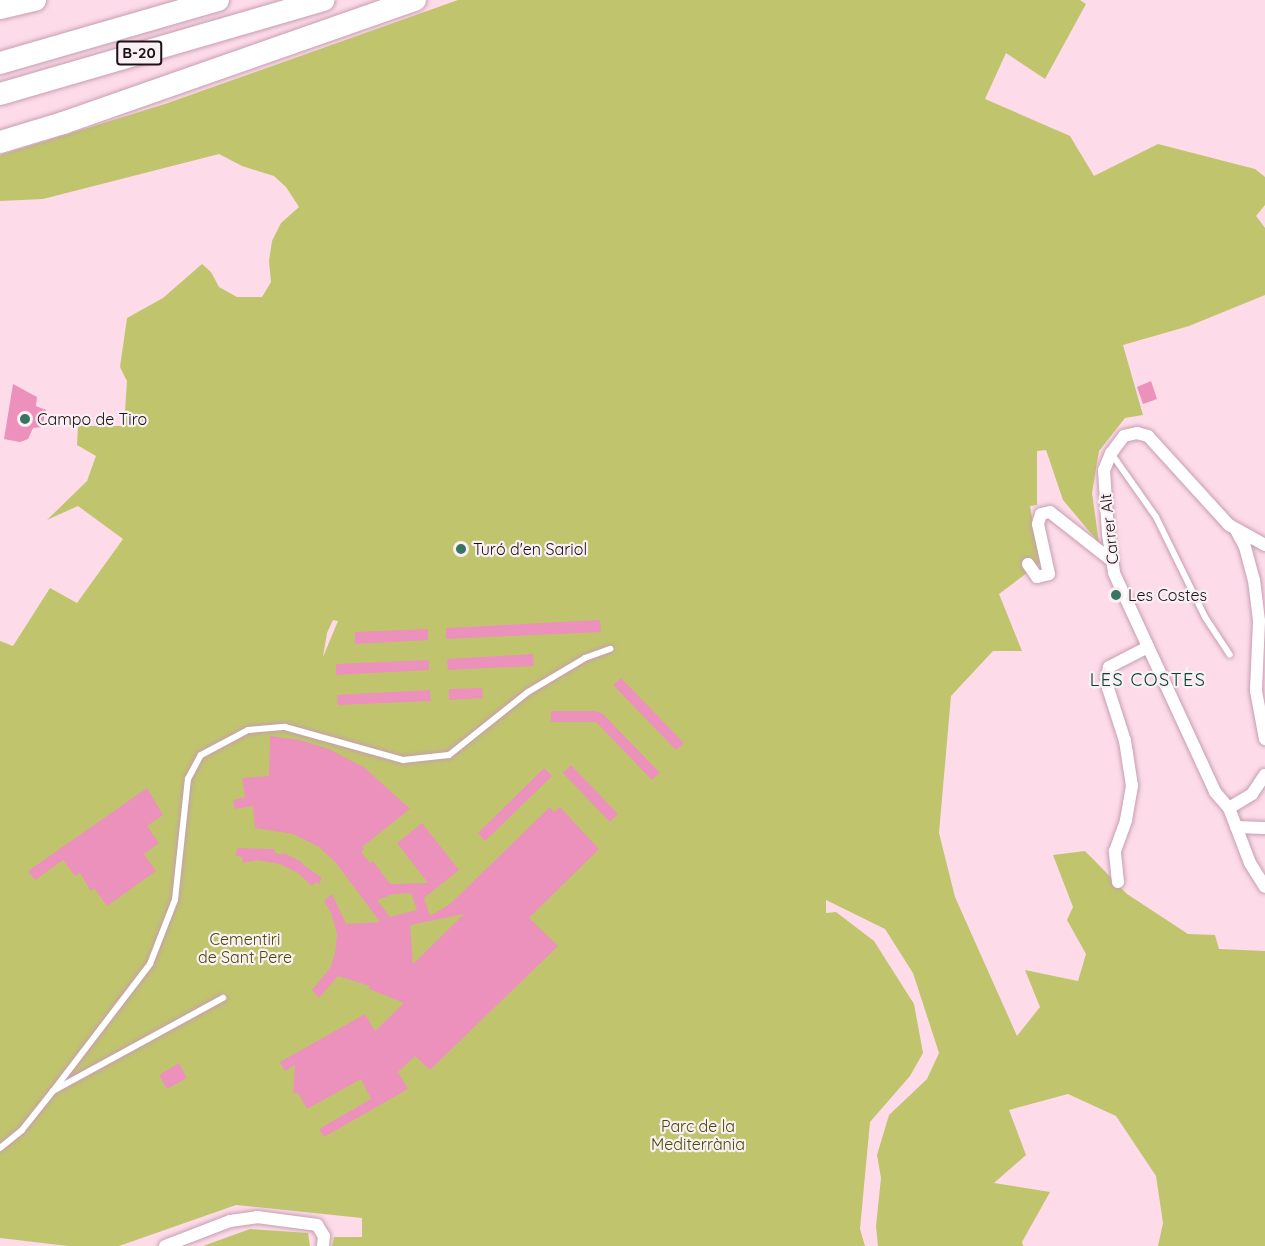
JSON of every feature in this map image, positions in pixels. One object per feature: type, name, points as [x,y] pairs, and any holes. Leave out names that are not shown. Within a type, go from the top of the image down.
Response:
[{"type":"highway","points":[[0,8],[35,0]]},
{"type":"highway","name":"B-20","points":[[0,63],[218,0]]},
{"type":"highway","name":"B-20","points":[[0,94],[324,0]]},
{"type":"highway","points":[[0,142],[63,123],[415,0]]},
{"type":"street","points":[[1111,453],[1124,436],[1137,433],[1148,436],[1213,509],[1236,530],[1258,539],[1265,545]]},
{"type":"street","name":"Carrer Alt","points":[[1111,453],[1104,470],[1114,573],[1215,792],[1229,808],[1250,863],[1265,887]]},
{"type":"street","points":[[1028,564],[1037,577],[1049,574],[1038,524],[1041,514],[1050,512],[1111,560]]},
{"type":"street","points":[[1236,530],[1250,563],[1259,621],[1256,691],[1265,739]]},
{"type":"street","points":[[1250,563],[1255,552],[1265,552]]},
{"type":"street","points":[[1118,882],[1115,851],[1126,820],[1132,786],[1125,741],[1107,676],[1109,667],[1148,647]]},
{"type":"street","points":[[1229,808],[1252,794],[1265,775]]},
{"type":"street","points":[[1236,827],[1265,828]]},
{"type":"street","points":[[165,1246],[230,1221],[256,1217],[317,1225],[324,1236],[323,1246]]},
{"type":"lane","points":[[1111,453],[1156,517],[1205,617],[1230,655]]},
{"type":"lane","points":[[0,1149],[22,1130],[150,964],[175,900],[188,779],[201,755],[248,730],[285,727],[403,760],[449,755],[528,692],[585,658],[610,649]]},
{"type":"lane","points":[[53,1091],[223,998]]},
{"type":"green space","points":[[458,0],[1080,0],[1086,4],[1045,79],[1006,53],[985,99],[1070,136],[1094,176],[1158,144],[1255,169],[1265,177],[1265,205],[1256,216],[1265,228],[1265,295],[1189,326],[1123,345],[1143,415],[1125,418],[1099,451],[1092,493],[1099,543],[1063,500],[1046,450],[1037,451],[1037,505],[1030,506],[1040,563],[999,594],[1022,651],[993,651],[951,696],[939,833],[955,897],[1017,1036],[1040,1007],[1025,970],[1078,981],[1086,954],[1067,920],[1073,907],[1053,855],[1085,851],[1127,894],[1188,934],[1215,935],[1219,949],[1265,951],[1265,1246],[1158,1246],[1163,1223],[1156,1176],[1116,1116],[1068,1094],[1009,1110],[1026,1155],[994,1183],[1050,1192],[1022,1242],[1023,1246],[878,1246],[876,1226],[881,1178],[877,1155],[889,1115],[927,1079],[939,1053],[913,973],[885,929],[826,900],[826,913],[836,912],[874,941],[914,1004],[923,1053],[910,1076],[870,1122],[860,1229],[865,1246],[332,1246],[334,1237],[362,1237],[362,1218],[236,1205],[119,1246],[68,1246],[0,1238],[0,641],[13,646],[50,588],[77,603],[123,539],[78,506],[47,520],[87,481],[96,456],[77,445],[78,426],[124,426],[127,381],[120,367],[127,318],[163,298],[202,264],[211,272],[219,287],[237,297],[262,297],[271,282],[269,261],[272,241],[281,223],[299,207],[286,187],[274,176],[242,166],[219,154],[43,199],[0,201],[0,155],[165,104]],"holes":[[[333,620],[338,621],[323,657],[327,633]]]},
{"type":"green space","points":[[250,1229],[308,1233],[310,1246],[203,1246]]},
{"type":"building","points":[[1151,381],[1157,399],[1143,404],[1137,387]]},
{"type":"building","name":"Campo de Tiro","points":[[13,384],[37,397],[36,406],[46,410],[42,427],[33,428],[28,439],[20,442],[4,439]]},
{"type":"building","points":[[600,620],[601,632],[446,639],[446,628]]},
{"type":"building","points":[[428,629],[428,640],[355,644],[355,632]]},
{"type":"building","points":[[533,654],[534,666],[448,670],[447,659]]},
{"type":"building","points":[[429,660],[429,670],[336,675],[336,664]]},
{"type":"building","points":[[621,678],[684,743],[676,750],[613,685]]},
{"type":"building","points":[[482,688],[483,698],[449,700],[449,689]]},
{"type":"building","points":[[430,690],[431,701],[338,705],[337,695]]},
{"type":"building","points":[[551,711],[596,711],[603,714],[660,773],[652,780],[596,722],[551,722]]},
{"type":"building","points":[[270,736],[299,740],[329,749],[365,768],[410,809],[362,847],[364,849],[361,852],[370,863],[373,861],[390,884],[428,883],[397,843],[422,823],[459,870],[424,898],[430,916],[450,904],[550,807],[554,812],[560,807],[599,849],[529,918],[558,946],[430,1070],[415,1056],[398,1072],[408,1089],[324,1137],[319,1129],[371,1099],[361,1079],[307,1109],[298,1093],[293,1093],[295,1065],[285,1071],[280,1062],[365,1014],[375,1031],[404,1003],[369,989],[370,986],[338,976],[319,998],[312,990],[330,968],[335,953],[337,934],[331,913],[324,901],[332,894],[346,924],[380,922],[336,863],[319,847],[293,834],[255,828],[253,806],[235,809],[233,800],[245,797],[242,778],[269,776]],"holes":[[[411,893],[417,910],[390,917],[377,900],[394,894]],[[464,914],[413,964],[410,925]]]},
{"type":"building","points":[[571,765],[618,814],[610,822],[563,773]]},
{"type":"building","points":[[544,768],[552,776],[485,841],[478,833]]},
{"type":"building","points":[[147,788],[163,815],[147,826],[159,843],[144,854],[156,871],[107,906],[94,888],[91,891],[80,873],[75,876],[63,860],[35,880],[28,871]]},
{"type":"building","points":[[237,848],[274,849],[275,853],[283,855],[284,853],[302,862],[322,878],[319,884],[316,882],[312,886],[298,873],[280,864],[257,860],[243,863],[242,857],[236,856]]},
{"type":"building","points":[[179,1063],[187,1078],[167,1089],[159,1075]]},
{"type":"place","name":"Campo de Tiro","points":[[25,419]]},
{"type":"place","name":"Turó d'en Sariol","points":[[461,549]]},
{"type":"place","name":"Les Costes","points":[[1116,595]]},
{"type":"district","name":"LES COSTES","points":[[1148,680]]},
{"type":"park label","name":"Cementiri de Sant Pere","points":[[245,948]]},
{"type":"park label","name":"Parc de la Mediterrània","points":[[698,1135]]}]
